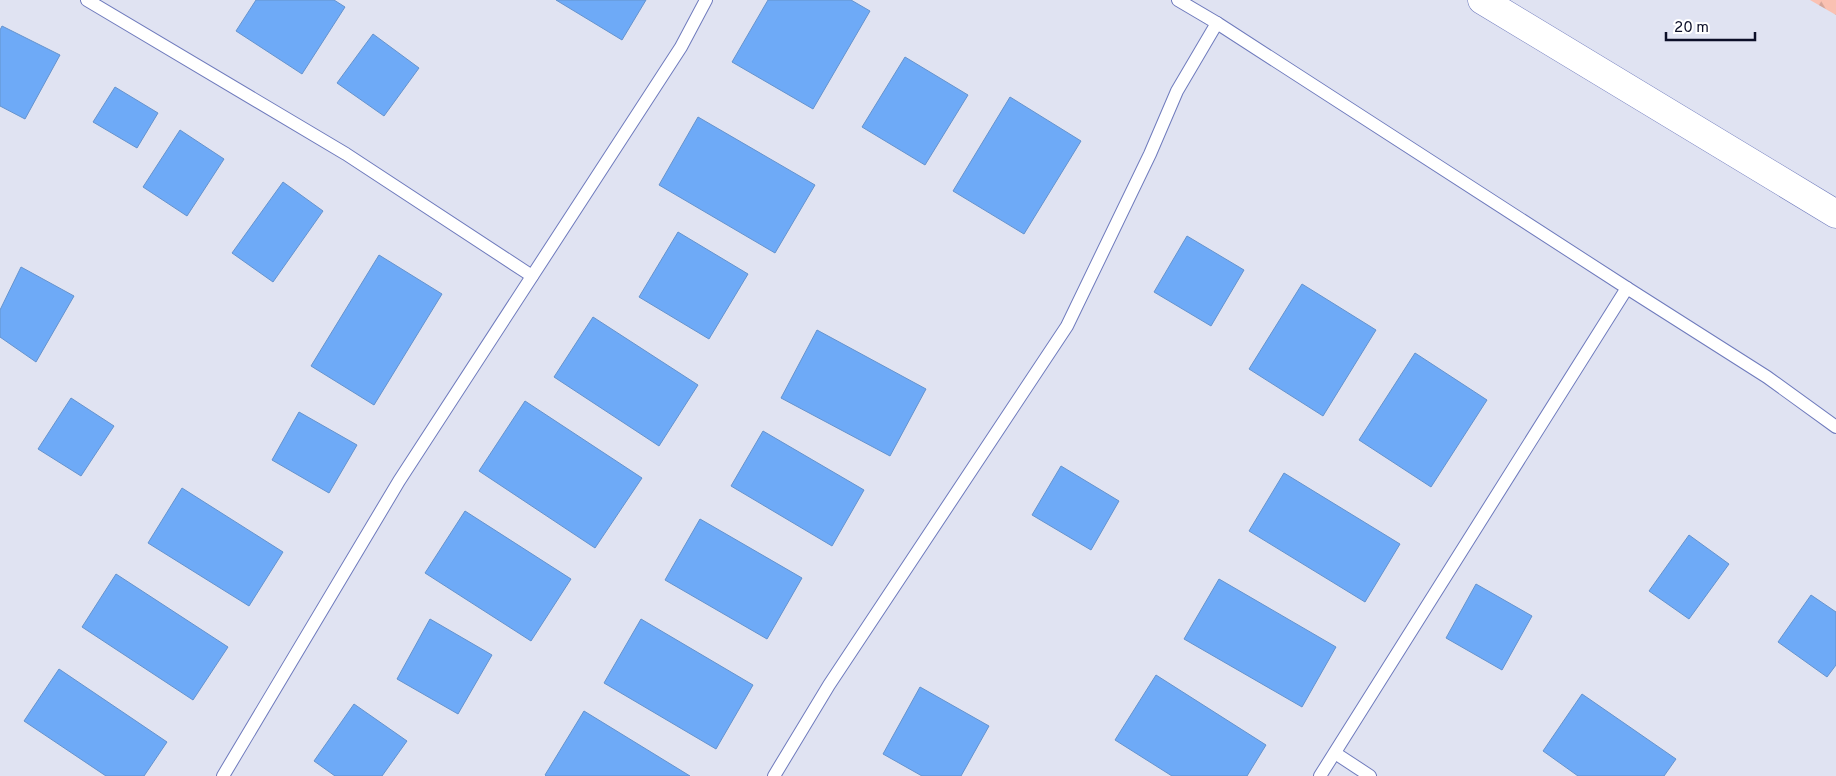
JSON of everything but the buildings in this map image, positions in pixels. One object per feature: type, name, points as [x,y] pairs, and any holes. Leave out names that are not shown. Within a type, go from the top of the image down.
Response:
[{"type":"main road","points":[[1482,0],[1836,214]]},
{"type":"lane","points":[[87,0],[346,154],[532,276]]},
{"type":"lane","points":[[223,776],[399,481],[681,47],[706,0]]},
{"type":"lane","points":[[1178,0],[1217,23],[1767,377],[1836,426]]},
{"type":"lane","points":[[774,776],[829,685],[1068,326],[1150,154],[1177,91],[1217,23]]},
{"type":"lane","points":[[1320,776],[1627,288]]},
{"type":"lane","points":[[1335,753],[1370,776]]},
{"type":"green space","points":[[1810,0],[1836,0],[1836,15]]}]
